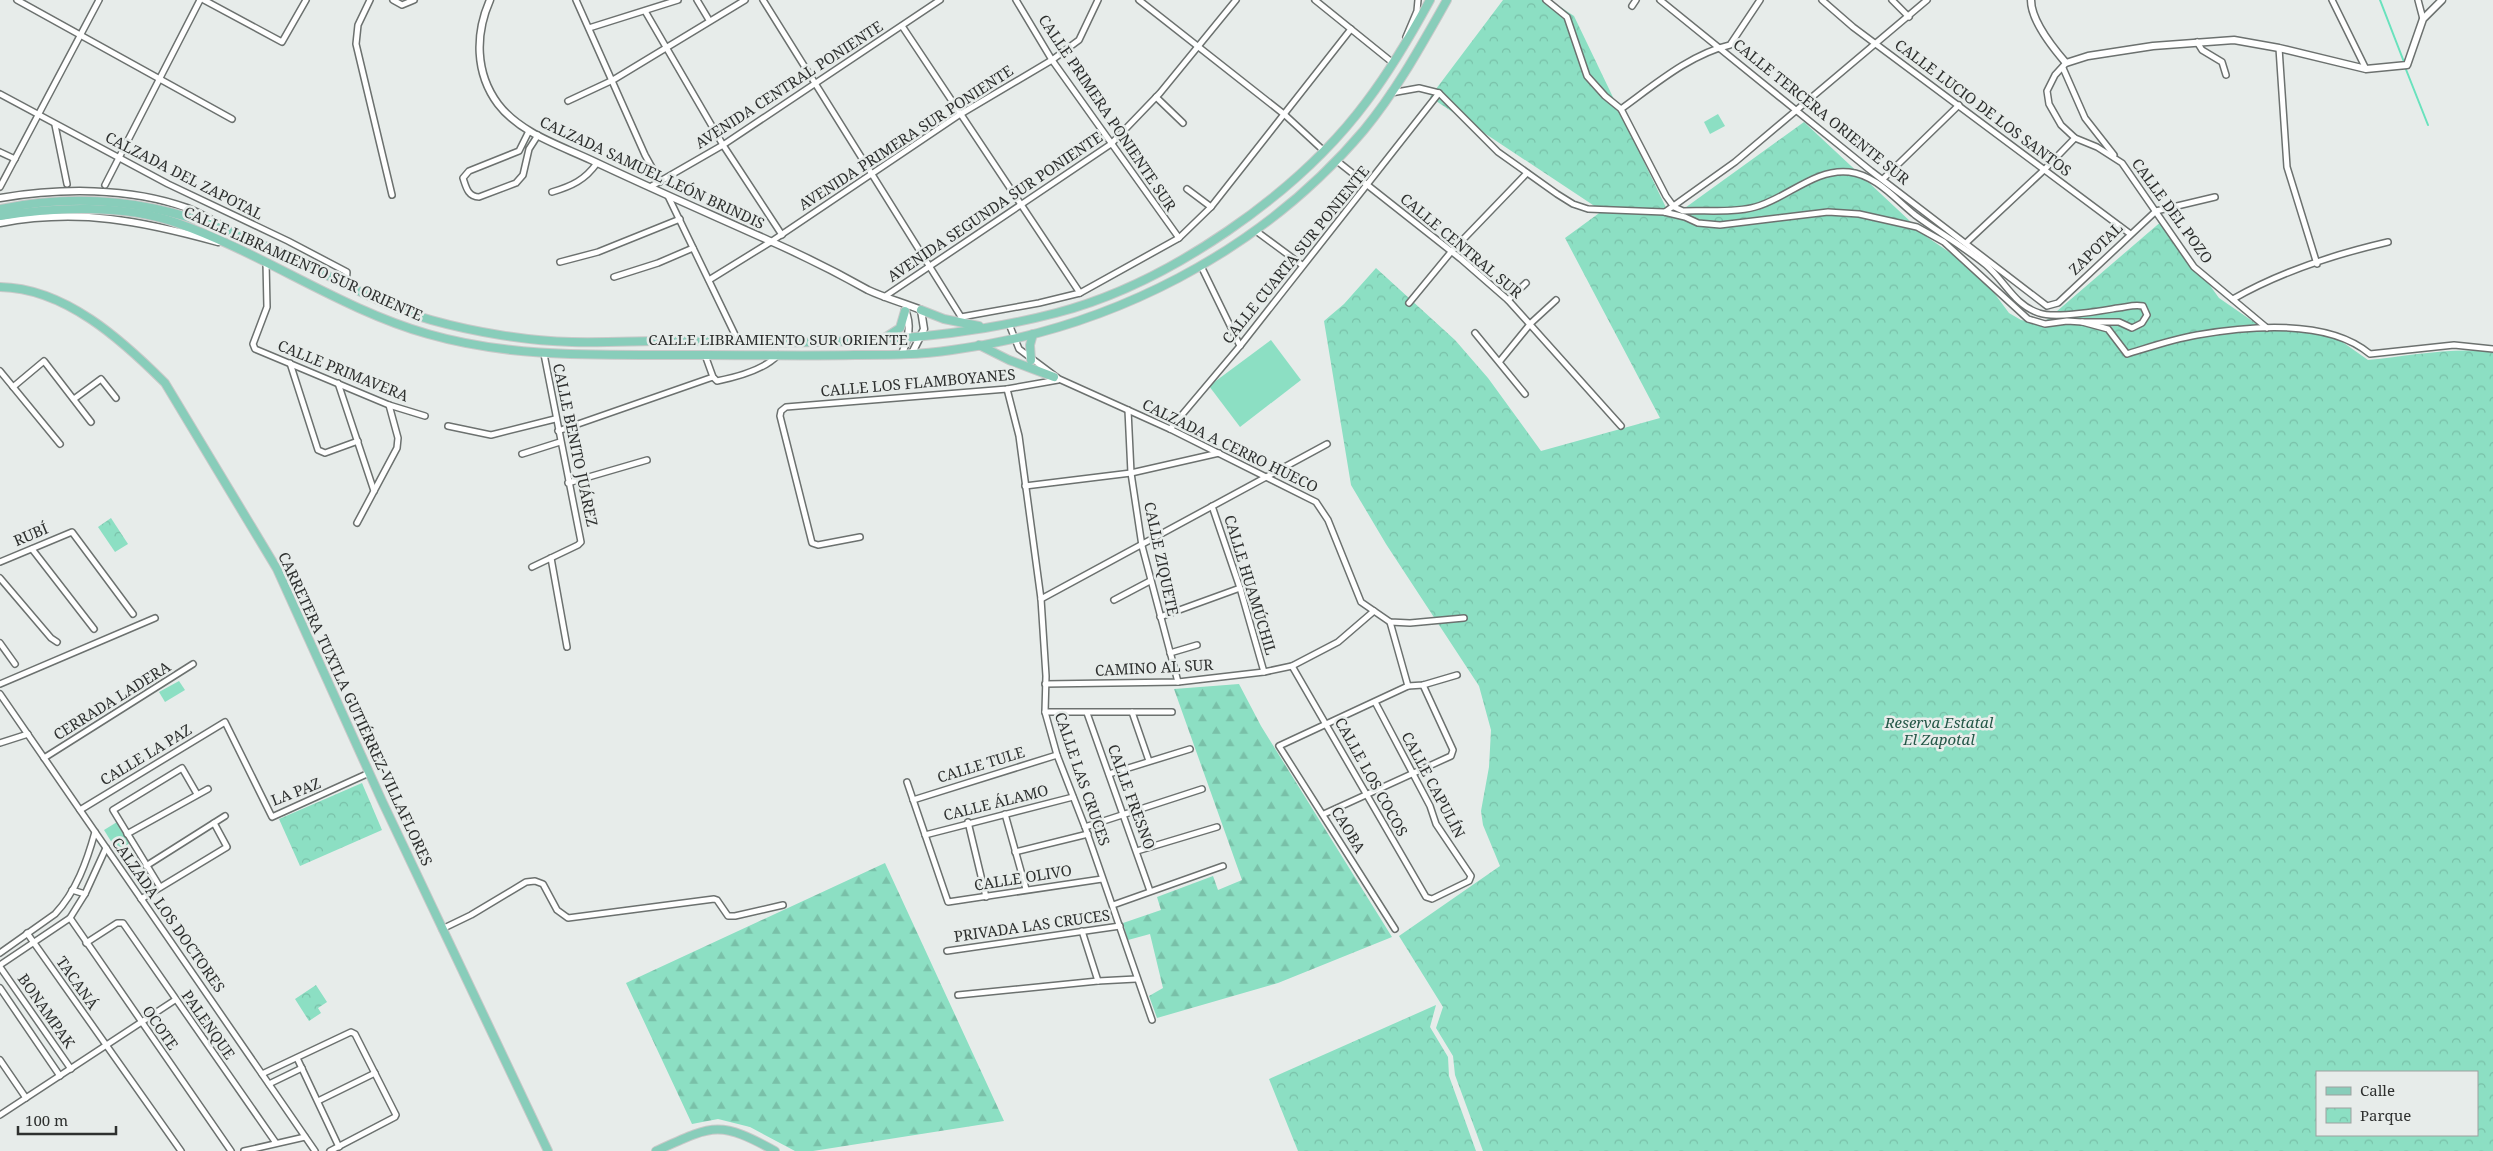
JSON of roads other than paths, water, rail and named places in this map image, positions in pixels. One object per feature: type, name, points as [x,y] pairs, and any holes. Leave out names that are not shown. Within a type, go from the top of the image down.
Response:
[{"type":"main road","name":"CALLE LIBRAMIENTO SUR ORIENTE","points":[[0,209],[23,204],[99,201],[127,203],[179,212],[235,231],[346,284],[424,318],[493,333],[569,342],[651,340],[739,343],[875,342],[994,327],[1057,313],[1100,300],[1187,256],[1251,213],[1301,174],[1366,103],[1403,49],[1430,0]]},
{"type":"main road","name":"CALLE LIBRAMIENTO SUR ORIENTE","points":[[0,216],[51,210],[101,210],[144,215],[174,222],[233,246],[370,312],[424,333],[462,343],[544,354],[744,357],[902,354],[952,351],[1033,334],[1098,315],[1170,283],[1256,231],[1337,161],[1367,126],[1415,56],[1447,0]]},
{"type":"main road","name":"CARRETERA TUXTLA GUTIÉRREZ-VILLAFLORES","points":[[0,287],[18,288],[56,300],[95,323],[141,360],[165,383],[277,569],[369,773],[548,1151]]},
{"type":"main road","points":[[875,342],[892,335],[900,328],[905,310]]},
{"type":"main road","points":[[921,310],[944,319],[994,327]]},
{"type":"main road","points":[[1031,360],[1030,344],[1033,334]]},
{"type":"main road","points":[[979,345],[1008,360],[1057,378]]},
{"type":"main road","points":[[656,1151],[697,1132],[710,1129],[739,1132],[775,1151]]},
{"type":"street","points":[[17,0],[232,118]]},
{"type":"street","points":[[0,187],[99,0]]},
{"type":"street","points":[[105,185],[202,0],[282,42],[306,0]]},
{"type":"street","points":[[370,0],[358,25],[356,44],[392,195]]},
{"type":"street","points":[[393,0],[402,5],[414,0]]},
{"type":"street","name":"CALZADA SAMUEL LEÓN BRINDIS","points":[[490,0],[482,20],[479,36],[481,67],[497,103],[507,115],[529,131],[822,264],[884,297],[921,310]]},
{"type":"street","points":[[576,0],[645,155],[660,182]]},
{"type":"street","points":[[589,28],[678,0]]},
{"type":"street","points":[[697,0],[709,20]]},
{"type":"street","points":[[568,101],[613,80],[709,20],[745,0]]},
{"type":"street","points":[[763,0],[966,324]]},
{"type":"street","name":"AVENIDA CENTRAL PONIENTE","points":[[650,187],[723,145],[940,0]]},
{"type":"street","name":"CALLE PRIMERA PONIENTE SUR","points":[[1016,0],[1052,60],[1179,238]]},
{"type":"street","name":"AVENIDA PRIMERA SUR PONIENTE","points":[[709,280],[782,235],[959,115],[1052,60],[1079,40],[1098,0]]},
{"type":"street","points":[[1139,0],[1285,115],[1324,151]]},
{"type":"street","name":"AVENIDA SEGUNDA SUR PONIENTE","points":[[884,297],[1111,144],[1156,97],[1236,0]]},
{"type":"street","points":[[1315,0],[1393,63]]},
{"type":"street","points":[[1403,49],[1409,27],[1417,11],[1418,0]]},
{"type":"street","points":[[1391,93],[1419,88],[1439,93],[1498,152],[1573,204],[1588,209],[1664,212],[1686,217],[1698,223],[1720,225],[1828,212],[1859,214],[1917,227],[1944,242],[2028,319],[2045,324],[2067,321],[2119,322],[2132,328],[2142,323],[2147,315],[2143,306],[2133,304],[2119,308],[2060,316],[2039,314],[2020,304],[1987,266],[1914,214],[1892,195],[1862,175],[1850,172],[1827,173],[1774,201],[1752,208],[1683,210],[1674,207],[1666,196],[1621,109],[1605,96],[1587,76],[1568,17],[1546,0]]},
{"type":"street","points":[[1632,6],[1636,0]]},
{"type":"street","name":"CALLE TERCERA ORIENTE SUR","points":[[1660,0],[1720,47],[1797,112],[1883,179],[1967,242],[2047,306],[2053,305]]},
{"type":"street","points":[[1621,109],[1665,77],[1720,47],[1730,45],[1760,0]]},
{"type":"street","name":"CALLE LUCIO DE LOS SANTOS","points":[[1822,0],[1875,43],[2129,234]]},
{"type":"street","points":[[1892,0],[1909,17]]},
{"type":"street","points":[[1664,212],[1674,207],[1797,112],[1927,0]]},
{"type":"street","points":[[2031,0],[2034,13],[2048,42],[2064,65],[2085,118],[2101,136],[2115,158]]},
{"type":"street","points":[[2332,0],[2366,69]]},
{"type":"street","points":[[2418,0],[2423,19]]},
{"type":"street","points":[[2064,65],[2088,56],[2152,46],[2234,40],[2279,48],[2366,69],[2407,65],[2423,19],[2442,0]]},
{"type":"street","points":[[644,11],[723,145],[782,235]]},
{"type":"street","points":[[902,26],[959,115],[1023,205],[1080,293]]},
{"type":"street","points":[[961,317],[1039,303],[1080,293],[1179,238],[1211,207],[1351,29]]},
{"type":"street","points":[[2197,42],[2202,50],[2222,62],[2226,75]]},
{"type":"street","points":[[2279,48],[2287,167],[2317,264]]},
{"type":"street","name":"CALLE DEL POZO","points":[[2064,65],[2051,82],[2047,98],[2061,125],[2075,138],[2115,158],[2122,164],[2194,267],[2267,328]]},
{"type":"street","name":"CALLE CUARTA SUR PONIENTE","points":[[1170,429],[1240,346],[1439,93]]},
{"type":"street","name":"CALZADA DEL ZAPOTAL","points":[[0,94],[55,125],[347,272],[346,284]]},
{"type":"street","points":[[1156,97],[1183,123]]},
{"type":"street","points":[[1883,179],[1959,105]]},
{"type":"street","points":[[55,125],[67,184]]},
{"type":"street","points":[[529,131],[519,151],[469,171],[463,178],[468,192],[474,197],[479,197],[516,182],[523,175],[529,149],[538,135]]},
{"type":"street","points":[[1967,242],[2045,169],[2075,138]]},
{"type":"street","points":[[0,152],[15,159]]},
{"type":"street","name":"CALLE CENTRAL SUR","points":[[1337,161],[1508,300],[1531,323],[1621,426]]},
{"type":"street","points":[[552,192],[580,182],[597,163]]},
{"type":"street","points":[[1409,303],[1451,252],[1527,173]]},
{"type":"street","points":[[1187,189],[1211,207]]},
{"type":"street","points":[[0,198],[18,195],[90,192],[129,195],[187,208],[235,231]]},
{"type":"street","points":[[668,195],[739,343]]},
{"type":"street","points":[[2156,211],[2215,197]]},
{"type":"street","name":"ZAPOTAL","points":[[2053,305],[2156,211]]},
{"type":"street","points":[[0,223],[50,216],[115,218],[175,230],[233,246]]},
{"type":"street","points":[[560,262],[598,252],[680,219]]},
{"type":"street","points":[[1256,231],[1302,265]]},
{"type":"street","points":[[2233,299],[2256,286],[2352,250],[2388,242]]},
{"type":"street","points":[[614,276],[658,263],[693,248]]},
{"type":"street","name":"CALLE PRIMAVERA","points":[[266,262],[267,307],[254,347],[388,405],[425,416]]},
{"type":"street","points":[[326,274],[330,263]]},
{"type":"street","points":[[1201,266],[1240,346]]},
{"type":"street","points":[[1508,300],[1526,283]]},
{"type":"street","points":[[1500,361],[1531,323],[1556,300]]},
{"type":"street","points":[[900,302],[910,321],[908,337],[902,354]]},
{"type":"street","points":[[912,353],[924,329],[921,310]]},
{"type":"street","points":[[2082,322],[2108,329],[2126,354],[2195,335],[2267,328],[2311,329],[2359,345],[2370,354],[2454,345],[2493,349]]},
{"type":"street","name":"CALZADA A CERRO HUECO","points":[[1009,324],[1019,349],[1057,378],[1170,429],[1316,502],[1328,520],[1361,602],[1390,622]]},
{"type":"street","points":[[1475,333],[1500,361],[1500,364],[1525,394]]},
{"type":"street","name":"CALLE BENITO JUÁREZ","points":[[544,354],[555,418],[581,542],[551,558]]},
{"type":"street","points":[[705,355],[713,377],[717,381],[773,361],[778,355]]},
{"type":"street","points":[[13,387],[44,361],[91,422]]},
{"type":"street","points":[[290,363],[318,450],[325,453],[358,441]]},
{"type":"street","points":[[0,371],[60,444]]},
{"type":"street","points":[[558,431],[713,377]]},
{"type":"street","name":"CALLE LOS FLAMBOYANES","points":[[860,537],[814,545],[780,411],[786,407],[1008,389],[1057,378]]},
{"type":"street","points":[[74,399],[101,379],[116,398]]},
{"type":"street","points":[[338,383],[374,491]]},
{"type":"street","name":"CALLE LAS CRUCES","points":[[1008,389],[1019,436],[1041,599],[1045,712],[1057,755],[1088,834],[1136,979],[1152,1020]]},
{"type":"street","points":[[357,523],[397,448],[398,438],[388,405]]},
{"type":"street","name":"CALLE ZIQUETE","points":[[1128,410],[1131,473],[1142,546],[1178,682]]},
{"type":"street","points":[[448,426],[491,435],[555,418]]},
{"type":"street","points":[[522,454],[560,442]]},
{"type":"street","points":[[1041,599],[1142,546],[1327,444]]},
{"type":"street","points":[[1025,486],[1131,473],[1219,453]]},
{"type":"street","points":[[568,484],[647,460]]},
{"type":"street","name":"CALLE HUAMÚCHIL","points":[[1212,506],[1240,588],[1264,672]]},
{"type":"street","name":"RUBÍ","points":[[0,562],[72,532],[133,614]]},
{"type":"street","points":[[32,549],[94,629]]},
{"type":"street","points":[[532,567],[551,558],[567,647]]},
{"type":"street","points":[[0,578],[51,638],[57,642]]},
{"type":"street","points":[[1114,600],[1150,580]]},
{"type":"street","points":[[1160,618],[1240,588]]},
{"type":"street","name":"CAMINO AL SUR","points":[[1045,684],[1178,682],[1264,672],[1292,666],[1338,642],[1374,611]]},
{"type":"street","points":[[0,684],[155,618]]},
{"type":"street","points":[[1408,686],[1390,622],[1410,623],[1464,618]]},
{"type":"street","points":[[0,643],[15,664]]},
{"type":"street","points":[[1170,654],[1197,645]]},
{"type":"street","name":"CERRADA LADERA","points":[[44,758],[193,664]]},
{"type":"street","name":"CALLE LOS COCOS","points":[[1292,666],[1426,897],[1429,899]]},
{"type":"street","points":[[1326,722],[1408,686],[1423,685],[1457,675]]},
{"type":"street","points":[[1324,814],[1451,756],[1452,752],[1423,685]]},
{"type":"street","name":"CALZADA LOS DOCTORES","points":[[0,694],[315,1151]]},
{"type":"street","name":"CALLE CAPULÍN","points":[[1375,702],[1430,806],[1436,824],[1471,879],[1429,899]]},
{"type":"street","points":[[1045,712],[1172,712]]},
{"type":"street","name":"CALLE FRESNO","points":[[1087,712],[1150,891]]},
{"type":"street","points":[[1132,712],[1149,761]]},
{"type":"street","name":"LA PAZ","points":[[226,722],[272,817],[369,773]]},
{"type":"street","name":"CALLE LA PAZ","points":[[80,810],[226,722]]},
{"type":"street","name":"CAOBA","points":[[1326,722],[1279,746],[1324,814],[1395,929]]},
{"type":"street","points":[[0,743],[28,734]]},
{"type":"street","points":[[1110,774],[1190,749]]},
{"type":"street","name":"CALLE TULE","points":[[913,800],[1057,755]]},
{"type":"street","points":[[160,887],[113,810],[182,768],[197,794]]},
{"type":"street","points":[[907,782],[925,834]]},
{"type":"street","points":[[127,834],[208,789]]},
{"type":"street","points":[[1085,827],[1202,789]]},
{"type":"street","name":"CALLE ÁLAMO","points":[[925,834],[1073,797]]},
{"type":"street","points":[[1005,814],[1026,889]]},
{"type":"street","points":[[146,866],[225,816]]},
{"type":"street","points":[[968,822],[986,897]]},
{"type":"street","points":[[141,899],[227,847],[214,823]]},
{"type":"street","points":[[1137,852],[1217,827]]},
{"type":"street","points":[[0,953],[56,914],[72,890],[88,857],[96,832]]},
{"type":"street","name":"CALLE OLIVO","points":[[925,834],[948,902],[1102,879]]},
{"type":"street","points":[[1015,852],[1088,834]]},
{"type":"street","points":[[0,966],[70,918],[85,894],[106,848]]},
{"type":"street","points":[[88,857],[99,863]]},
{"type":"street","points":[[1113,905],[1223,866]]},
{"type":"street","points":[[442,929],[471,915],[526,882],[535,881],[543,884],[557,910],[568,918],[714,899],[717,900],[728,916],[783,905]]},
{"type":"street","points":[[72,890],[85,894]]},
{"type":"street","name":"OCOTE","points":[[70,918],[231,1151]]},
{"type":"street","name":"PALENQUE","points":[[86,943],[120,922],[276,1143]]},
{"type":"street","name":"PRIVADA LAS CRUCES","points":[[947,951],[1120,926]]},
{"type":"street","points":[[1082,931],[1098,981]]},
{"type":"street","name":"TACANÁ","points":[[27,934],[181,1151]]},
{"type":"street","name":"BONAMPAK","points":[[0,966],[71,1070]]},
{"type":"street","points":[[958,995],[1136,979]]},
{"type":"street","name":"BONAMPAK","points":[[0,988],[60,1076]]},
{"type":"street","points":[[0,1115],[175,1000]]},
{"type":"street","points":[[262,1074],[353,1032],[395,1112],[395,1117],[330,1151]]},
{"type":"street","points":[[297,1058],[340,1147]]},
{"type":"street","points":[[0,1060],[26,1098]]},
{"type":"street","points":[[269,1084],[302,1068]]},
{"type":"street","points":[[318,1101],[375,1073]]},
{"type":"street","points":[[244,1151],[305,1136]]},
{"type":"waterway","points":[[2380,0],[2404,62]]},
{"type":"waterway","points":[[2405,67],[2428,125]]},
{"type":"park label","name":"Reserva Estatal El Zapotal","points":[[1939,732]]}]
